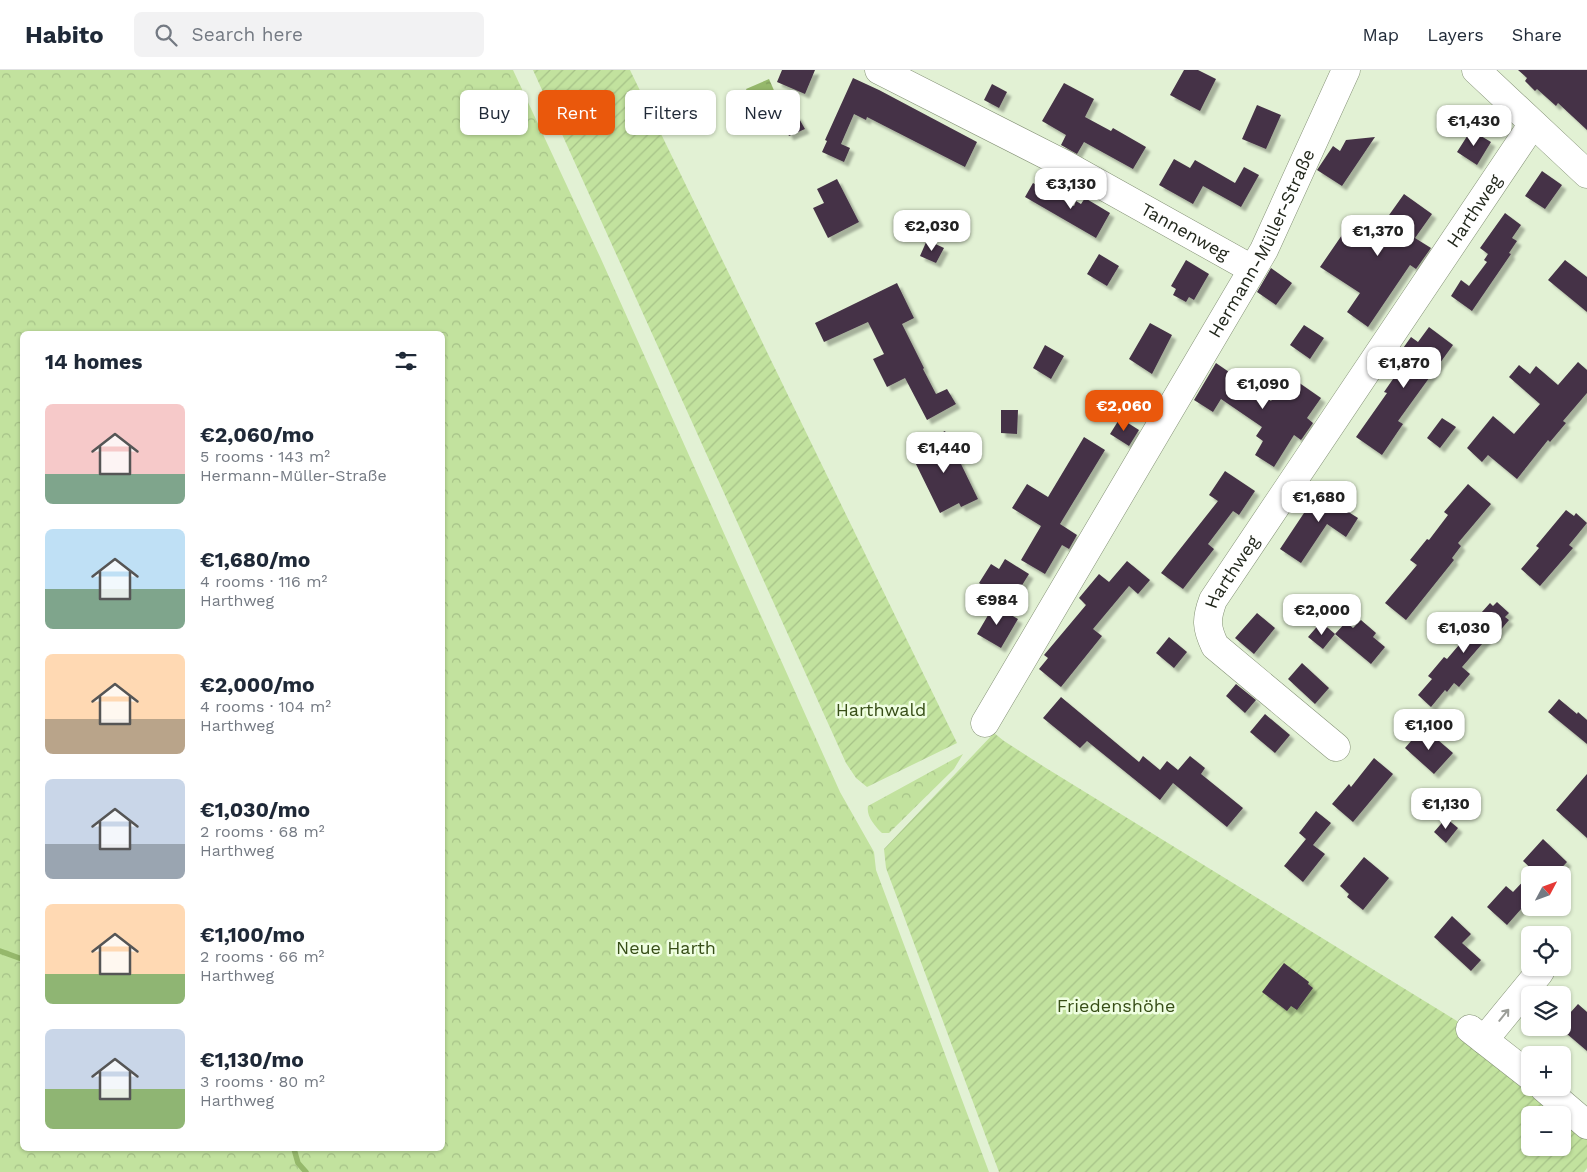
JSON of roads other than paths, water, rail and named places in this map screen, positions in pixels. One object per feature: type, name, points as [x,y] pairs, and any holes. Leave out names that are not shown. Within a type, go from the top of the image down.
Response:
[{"type":"street","name":"Tannenweg","points":[[879,70],[1064,164],[1252,269]]},
{"type":"street","name":"Hermann-Müller-Straße","points":[[985,723],[1264,250],[1346,70]]},
{"type":"street","points":[[1476,70],[1587,174]]},
{"type":"street","name":"Harthweg","points":[[1336,747],[1214,646],[1208,631],[1207,615],[1213,600],[1528,131],[1534,125]]},
{"type":"street","points":[[1521,1069],[1477,1034],[1536,976]]},
{"type":"street","points":[[1553,1096],[1587,1125]]},
{"type":"water","points":[[769,79],[774,90],[746,90]]},
{"type":"waterway","points":[[0,951],[20,958]]},
{"type":"waterway","points":[[295,1151],[298,1163],[306,1172]]},
{"type":"park label","name":"Harthwald","points":[[881,710]]},
{"type":"park label","name":"Neue Harth","points":[[666,948]]},
{"type":"park label","name":"Friedenshöhe","points":[[1116,1006]]}]
